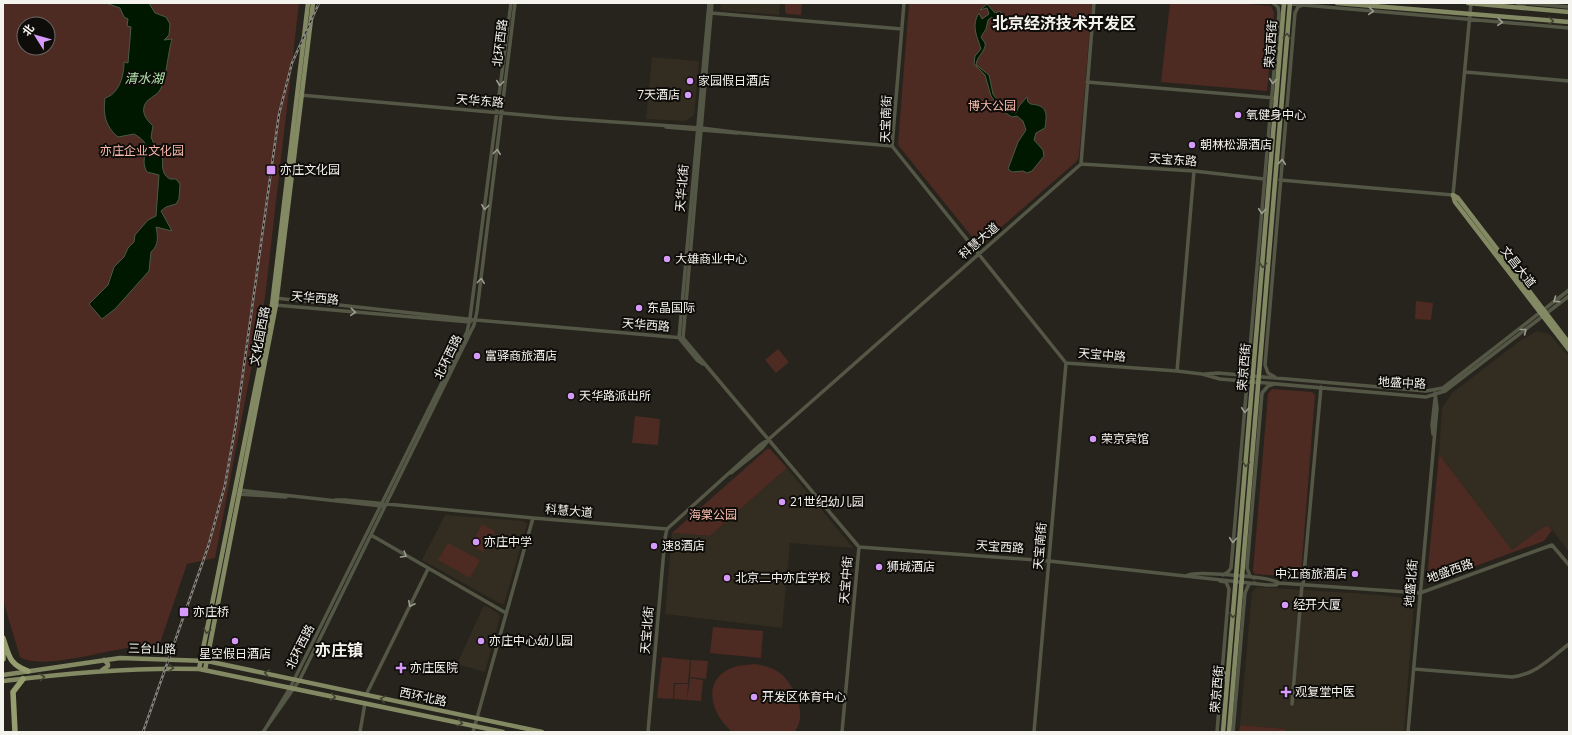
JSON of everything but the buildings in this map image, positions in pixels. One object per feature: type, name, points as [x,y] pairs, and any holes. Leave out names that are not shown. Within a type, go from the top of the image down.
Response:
[{"type":"highway","points":[[3,638],[10,660],[18,668],[28,672]]},
{"type":"highway","points":[[3,652],[3,659]]},
{"type":"highway","points":[[15,732],[13,692],[23,679]]},
{"type":"main road","name":"文化园西路","points":[[300,95],[308,3]]},
{"type":"main road","name":"文化园西路","points":[[199,669],[237,492],[274,305],[313,3]]},
{"type":"main road","name":"荣京西街","points":[[1223,732],[1251,378],[1287,3]]},
{"type":"main road","name":"荣京西街","points":[[1229,732],[1260,379],[1287,3]]},
{"type":"main road","points":[[1337,3],[1416,10],[1470,17],[1569,22]]},
{"type":"main road","points":[[1470,3],[1569,12]]},
{"type":"main road","name":"文昌大道","points":[[1453,195],[1458,198],[1569,350]]},
{"type":"main road","name":"文昌大道","points":[[1543,313],[1569,343]]},
{"type":"main road","name":"文化园西路","points":[[205,670],[237,492]]},
{"type":"main road","name":"三台山路","points":[[3,675],[104,660],[136,658],[201,660],[297,680]]},
{"type":"main road","points":[[99,672],[108,666],[104,660]]},
{"type":"main road","name":"三台山路","points":[[3,681],[152,668],[199,669],[293,688]]},
{"type":"main road","points":[[1222,669],[1227,682]]},
{"type":"main road","name":"西环北路","points":[[297,680],[542,732]]},
{"type":"main road","name":"西环北路","points":[[293,688],[503,732]]},
{"type":"street","name":"北环西路","points":[[297,680],[467,332],[470,320],[511,3]]},
{"type":"street","name":"北环西路","points":[[263,732],[265,726],[293,688],[371,535],[383,504],[476,320],[515,3]]},
{"type":"street","name":"天华北街","points":[[681,338],[709,3]]},
{"type":"street","name":"天华北街","points":[[699,129],[712,3]]},
{"type":"street","name":"天宝南街","points":[[904,3],[892,146],[979,254]]},
{"type":"street","points":[[1081,164],[1094,3]]},
{"type":"street","points":[[1223,575],[1231,568],[1251,378],[1264,179],[1279,13],[1278,7],[1273,3]]},
{"type":"street","points":[[1280,3],[1428,16],[1470,17],[1569,28]]},
{"type":"street","points":[[1280,180],[1453,195],[1470,17],[1470,3]]},
{"type":"street","points":[[1517,3],[1529,9]]},
{"type":"street","points":[[1524,3],[1569,7]]},
{"type":"street","points":[[1276,378],[1268,373],[1265,365],[1295,13],[1298,7],[1303,5]]},
{"type":"street","points":[[1416,10],[1428,16]]},
{"type":"street","points":[[711,13],[902,29]]},
{"type":"street","points":[[1465,72],[1569,81]]},
{"type":"street","points":[[1087,82],[1277,99]]},
{"type":"street","name":"天华东路","points":[[300,95],[892,146]]},
{"type":"street","name":"天宝东路","points":[[1081,164],[1194,171],[1264,179]]},
{"type":"street","name":"科慧大道","points":[[237,492],[345,500],[667,529],[759,446],[769,439],[1081,164]]},
{"type":"street","points":[[1176,371],[1194,171]]},
{"type":"street","name":"天宝中路","points":[[979,254],[1066,363],[1202,374],[1218,373],[1260,379]]},
{"type":"street","points":[[1543,313],[1569,290]]},
{"type":"street","points":[[1543,313],[1569,296]]},
{"type":"street","name":"天华西路","points":[[275,298],[470,320]]},
{"type":"street","name":"天华西路","points":[[274,305],[476,320],[681,338],[769,439]]},
{"type":"street","name":"地盛中路","points":[[1260,379],[1275,384],[1426,397],[1443,388],[1543,313]]},
{"type":"street","name":"天宝南街","points":[[1034,732],[1066,363]]},
{"type":"street","name":"地盛中路","points":[[1260,379],[1276,378],[1435,392]]},
{"type":"street","points":[[1254,578],[1250,576],[1247,568],[1262,393],[1266,388],[1275,384]]},
{"type":"street","points":[[1292,704],[1321,387]]},
{"type":"street","name":"地盛北街","points":[[1408,732],[1433,437],[1432,425],[1435,392]]},
{"type":"street","name":"天宝中街","points":[[769,439],[859,547],[842,732]]},
{"type":"street","points":[[473,732],[533,518]]},
{"type":"street","name":"天宝北街","points":[[648,732],[667,529]]},
{"type":"street","points":[[371,535],[506,613]]},
{"type":"street","name":"地盛西路","points":[[1242,579],[1255,583],[1276,585],[1279,583],[1420,593],[1552,545],[1569,565]]},
{"type":"street","name":"天宝西路","points":[[859,547],[1049,560],[1209,578],[1236,578]]},
{"type":"street","points":[[366,695],[428,569]]},
{"type":"street","name":"天宝西路","points":[[1188,575],[1192,573],[1223,575],[1236,578]]},
{"type":"street","points":[[1209,578],[1226,582],[1229,589],[1217,732]]},
{"type":"street","points":[[1236,578],[1242,579]]},
{"type":"street","name":"地盛西路","points":[[1242,579],[1254,578],[1275,580],[1279,583]]},
{"type":"street","points":[[1233,732],[1245,593],[1250,584],[1255,583]]},
{"type":"street","points":[[1414,669],[1512,677],[1524,676],[1536,670],[1569,644]]},
{"type":"street","points":[[360,732],[365,703]]},
{"type":"shaded area","points":[[721,3],[780,3],[779,15],[720,10]]},
{"type":"shaded area","points":[[652,57],[699,61],[694,115],[685,121],[646,119]]},
{"type":"shaded area","points":[[1537,331],[1549,334],[1569,356],[1569,552],[1550,527],[1543,527],[1512,550],[1439,454],[1442,408],[1452,393],[1517,343]]},
{"type":"shaded area","name":"北京二中亦庄学校","points":[[787,468],[853,548],[790,543],[782,628],[665,614],[672,533],[710,536]]},
{"type":"shaded area","name":"亦庄中学","points":[[445,515],[523,521],[527,524],[504,604],[499,603],[422,560]]},
{"type":"shaded area","points":[[1257,587],[1381,595],[1411,599],[1414,603],[1404,732],[1286,732],[1286,729],[1240,725],[1252,592]]},
{"type":"shaded area","name":"亦庄中心幼儿园","points":[[486,606],[499,614],[500,617],[485,672],[457,664],[483,607]]},
{"type":"green space","name":"亦庄企业文化园","points":[[3,3],[299,3],[265,297],[215,558],[187,564],[158,649],[136,647],[59,661],[43,662],[30,661],[20,657],[3,600]]},
{"type":"green space","points":[[785,3],[802,3],[801,15],[787,14],[785,12]]},
{"type":"green space","name":"博大公园","points":[[909,3],[1092,3],[1079,156],[1077,161],[982,244],[977,243],[898,145]]},
{"type":"green space","points":[[1170,3],[1235,3],[1271,6],[1274,13],[1267,91],[1161,82]]},
{"type":"green space","points":[[1416,301],[1433,303],[1431,320],[1415,319]]},
{"type":"green space","points":[[778,349],[789,362],[776,373],[765,360]]},
{"type":"green space","points":[[1272,389],[1312,392],[1315,395],[1301,573],[1297,577],[1255,574],[1253,571],[1268,394]]},
{"type":"green space","points":[[635,416],[660,419],[658,445],[632,443]]},
{"type":"green space","name":"海棠公园","points":[[767,449],[770,449],[787,468],[710,536],[672,533]]},
{"type":"green space","points":[[1439,454],[1512,550],[1543,527],[1548,526],[1552,530],[1544,541],[1432,582],[1427,578]]},
{"type":"green space","points":[[482,524],[495,531],[483,552],[471,545]]},
{"type":"green space","points":[[448,543],[480,560],[470,578],[438,560]]},
{"type":"green space","points":[[713,627],[763,631],[761,658],[710,653]]},
{"type":"green space","points":[[662,657],[690,660],[688,683],[674,683],[673,699],[657,698]]},
{"type":"green space","points":[[691,660],[708,661],[706,679],[690,677]]},
{"type":"green space","name":"开发区体育中心","points":[[755,664],[769,667],[780,673],[792,687],[799,704],[800,713],[798,727],[795,732],[732,732],[719,716],[714,707],[712,697],[716,680],[723,672],[734,667]]},
{"type":"green space","points":[[690,678],[703,680],[701,701],[687,700]]},
{"type":"green space","points":[[675,684],[688,684],[687,700],[674,699]]},
{"type":"green space","points":[[1240,725],[1286,729],[1286,732],[1239,732]]},
{"type":"water","name":"清水湖","points":[[106,3],[149,3],[155,13],[166,17],[170,24],[169,35],[164,40],[172,39],[164,80],[160,90],[145,104],[144,113],[146,118],[153,126],[151,137],[154,144],[161,147],[164,173],[170,179],[176,179],[180,184],[179,199],[176,204],[166,207],[161,211],[172,231],[156,227],[157,240],[154,249],[151,252],[149,271],[115,309],[102,319],[89,304],[108,285],[114,267],[124,257],[128,248],[134,242],[135,235],[148,220],[156,216],[159,175],[147,172],[144,161],[146,152],[145,143],[134,134],[118,137],[110,129],[106,119],[104,109],[105,98],[114,93],[117,89],[122,78],[124,62],[128,63],[131,27],[127,26],[128,19],[124,17],[120,8]]},
{"type":"water","points":[[987,4],[995,13],[1000,11],[1005,22],[997,26],[992,17],[988,20],[986,29],[981,37],[985,43],[985,46],[976,62],[976,65],[989,75],[993,94],[1003,109],[1016,113],[1019,106],[1027,97],[1028,102],[1041,106],[1046,114],[1045,128],[1036,133],[1034,140],[1043,150],[1044,156],[1032,171],[1027,173],[1023,171],[1012,172],[1008,169],[1018,142],[1026,130],[1023,121],[1017,116],[1012,117],[1001,110],[991,96],[985,75],[974,64],[975,56],[981,49],[976,35],[975,22],[979,13],[982,19],[989,14],[987,8],[980,10]]},
{"type":"railway","points":[[143,732],[208,547],[225,485],[236,423],[279,114],[292,63],[319,3]]},
{"type":"place","name":"家园假日酒店","points":[[690,81]]},
{"type":"place","name":"7天酒店","points":[[688,95]]},
{"type":"place","name":"氧健身中心","points":[[1238,115]]},
{"type":"place","name":"朝林松源酒店","points":[[1192,145]]},
{"type":"place","name":"亦庄文化园","points":[[271,170]]},
{"type":"place","name":"大雄商业中心","points":[[667,259]]},
{"type":"place","name":"东晶国际","points":[[639,308]]},
{"type":"place","name":"富驿商旅酒店","points":[[477,356]]},
{"type":"place","name":"天华路派出所","points":[[571,396]]},
{"type":"place","name":"荣京宾馆","points":[[1093,439]]},
{"type":"place","name":"21世纪幼儿园","points":[[782,502]]},
{"type":"place","name":"亦庄中学","points":[[476,542]]},
{"type":"place","name":"速8酒店","points":[[654,546]]},
{"type":"place","name":"狮城酒店","points":[[879,567]]},
{"type":"place","name":"中江商旅酒店","points":[[1355,574]]},
{"type":"place","name":"北京二中亦庄学校","points":[[727,578]]},
{"type":"place","name":"经开大厦","points":[[1285,605]]},
{"type":"place","name":"亦庄桥","points":[[184,612]]},
{"type":"place","name":"星空假日酒店","points":[[235,641]]},
{"type":"place","name":"亦庄中心幼儿园","points":[[481,641]]},
{"type":"place","name":"亦庄医院","points":[[401,668]]},
{"type":"place","name":"观复堂中医","points":[[1286,692]]},
{"type":"place","name":"开发区体育中心","points":[[754,697]]},
{"type":"district","name":"北京经济技术开发区","points":[[1064,23]]},
{"type":"district","name":"亦庄镇","points":[[339,650]]}]
